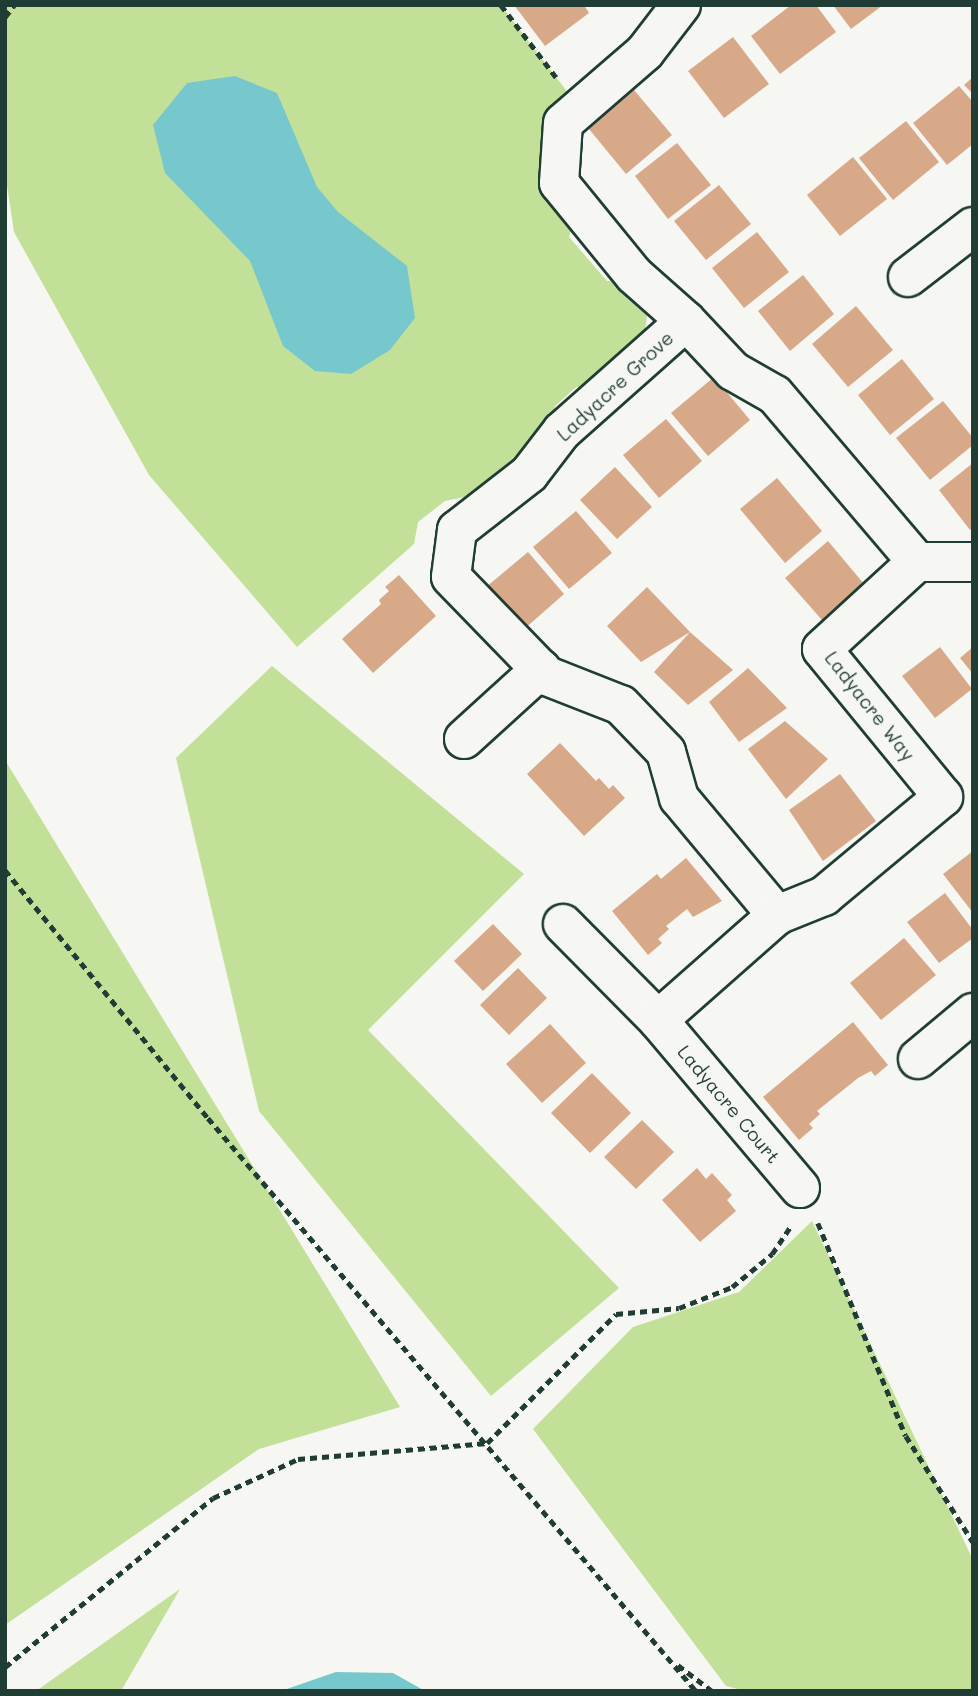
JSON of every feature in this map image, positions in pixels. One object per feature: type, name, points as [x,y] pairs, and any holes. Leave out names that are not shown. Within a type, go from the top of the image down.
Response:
[{"type":"street","points":[[579,107],[645,52],[681,5]]},
{"type":"street","name":"Ladyacre Grove","points":[[579,107],[564,123],[559,183],[634,275],[686,321],[733,371],[775,395],[917,562]]},
{"type":"street","points":[[908,277],[973,228]]},
{"type":"street","name":"Ladyacre Grove","points":[[686,321],[562,431],[529,474],[457,530],[451,577],[541,669],[621,705],[666,752],[678,798],[778,915]]},
{"type":"street","points":[[917,562],[973,562]]},
{"type":"street","name":"Ladyacre Way","points":[[917,562],[822,649],[958,800]]},
{"type":"street","points":[[464,739],[541,669]]},
{"type":"street","points":[[658,1020],[778,915],[824,896],[958,800]]},
{"type":"street","name":"Ladyacre Court","points":[[563,924],[658,1020],[805,1194]]},
{"type":"street","points":[[918,1059],[973,1013]]},
{"type":"path","points":[[5,17],[14,5]]},
{"type":"path","points":[[501,5],[579,107]]},
{"type":"path","points":[[5,870],[217,1129],[696,1691]]},
{"type":"path","points":[[5,1667],[213,1498],[298,1459],[487,1443],[616,1314],[679,1308],[732,1287],[772,1254],[805,1194]]},
{"type":"path","points":[[805,1194],[906,1436],[973,1542]]},
{"type":"path","points":[[672,1660],[712,1691]]},
{"type":"green space","points":[[5,5],[501,5],[572,98],[574,218],[569,237],[607,281],[627,282],[648,306],[645,333],[613,357],[599,388],[576,387],[555,406],[553,424],[494,491],[445,501],[418,522],[414,544],[297,647],[149,475],[14,232],[5,172]]},
{"type":"green space","points":[[272,666],[524,874],[368,1030],[619,1288],[491,1396],[259,1111],[176,758]]},
{"type":"green space","points":[[5,760],[400,1407],[259,1449],[5,1625]]},
{"type":"green space","points":[[812,1221],[973,1560],[973,1691],[746,1691],[726,1686],[533,1429],[633,1327],[739,1292]]},
{"type":"green space","points":[[180,1589],[121,1691],[36,1691]]},
{"type":"water","points":[[235,76],[277,93],[317,187],[338,212],[407,266],[415,318],[390,350],[351,374],[315,371],[283,346],[250,261],[165,173],[153,125],[187,83]]},
{"type":"water","points":[[336,1672],[393,1673],[425,1691],[281,1691]]},
{"type":"building","points":[[514,5],[584,5],[589,13],[545,46]]},
{"type":"building","points":[[791,5],[816,5],[836,32],[780,74],[751,36]]},
{"type":"building","points":[[833,5],[883,5],[851,29]]},
{"type":"building","points":[[733,37],[769,84],[724,118],[688,71]]},
{"type":"building","points":[[973,77],[973,94],[964,85]]},
{"type":"building","points":[[959,86],[973,102],[973,144],[947,165],[913,123]]},
{"type":"building","points":[[634,90],[672,135],[626,174],[589,129]]},
{"type":"building","points":[[906,121],[939,162],[893,200],[859,158]]},
{"type":"building","points":[[677,143],[711,185],[668,219],[635,176]]},
{"type":"building","points":[[853,157],[887,199],[840,236],[807,195]]},
{"type":"building","points":[[719,185],[751,224],[706,260],[674,221]]},
{"type":"building","points":[[757,232],[789,272],[744,308],[712,268]]},
{"type":"building","points":[[803,275],[834,314],[790,351],[758,311]]},
{"type":"building","points":[[856,306],[893,350],[848,387],[812,344]]},
{"type":"building","points":[[902,359],[934,399],[890,435],[858,395]]},
{"type":"building","points":[[714,377],[750,420],[708,456],[671,413]]},
{"type":"building","points":[[943,401],[973,438],[973,445],[930,480],[896,438]]},
{"type":"building","points":[[666,419],[702,461],[659,498],[623,455]]},
{"type":"building","points":[[973,463],[973,528],[970,530],[939,490]]},
{"type":"building","points":[[615,467],[652,507],[617,539],[580,500]]},
{"type":"building","points":[[777,478],[822,531],[785,563],[740,509]]},
{"type":"building","points":[[576,511],[612,553],[569,589],[533,547]]},
{"type":"building","points":[[828,541],[864,584],[822,620],[785,578]]},
{"type":"building","points":[[528,552],[564,594],[522,631],[485,588]]},
{"type":"building","points":[[399,575],[436,616],[373,673],[342,639],[381,604],[379,600],[389,591],[385,587]]},
{"type":"building","points":[[647,587],[690,632],[641,662],[607,626]]},
{"type":"building","points":[[690,632],[733,670],[688,705],[654,672]]},
{"type":"building","points":[[940,647],[972,689],[935,718],[902,676]]},
{"type":"building","points":[[973,647],[973,674],[960,658]]},
{"type":"building","points":[[748,668],[787,708],[739,742],[709,702]]},
{"type":"building","points":[[785,721],[828,759],[786,799],[748,749]]},
{"type":"building","points":[[560,743],[596,781],[599,778],[609,789],[613,785],[625,798],[584,836],[527,774]]},
{"type":"building","points":[[840,774],[876,821],[823,861],[789,810]]},
{"type":"building","points":[[973,851],[973,913],[943,874]]},
{"type":"building","points":[[686,858],[722,901],[693,917],[687,909],[666,926],[669,929],[658,939],[662,943],[648,955],[612,911],[657,874],[661,879]]},
{"type":"building","points":[[945,893],[973,930],[973,938],[939,963],[907,922]]},
{"type":"building","points":[[493,924],[522,954],[483,991],[454,961]]},
{"type":"building","points":[[904,938],[936,975],[881,1020],[850,983]]},
{"type":"building","points":[[518,968],[547,998],[509,1035],[480,1005]]},
{"type":"building","points":[[853,1022],[888,1065],[875,1076],[871,1071],[858,1078],[817,1111],[820,1114],[809,1124],[813,1128],[799,1140],[763,1097]]},
{"type":"building","points":[[550,1024],[586,1063],[542,1103],[506,1064]]},
{"type":"building","points":[[592,1073],[631,1113],[590,1153],[551,1113]]},
{"type":"building","points":[[642,1120],[674,1152],[636,1189],[604,1157]]},
{"type":"building","points":[[697,1168],[706,1179],[712,1173],[732,1195],[727,1200],[736,1211],[700,1242],[662,1200]]}]
